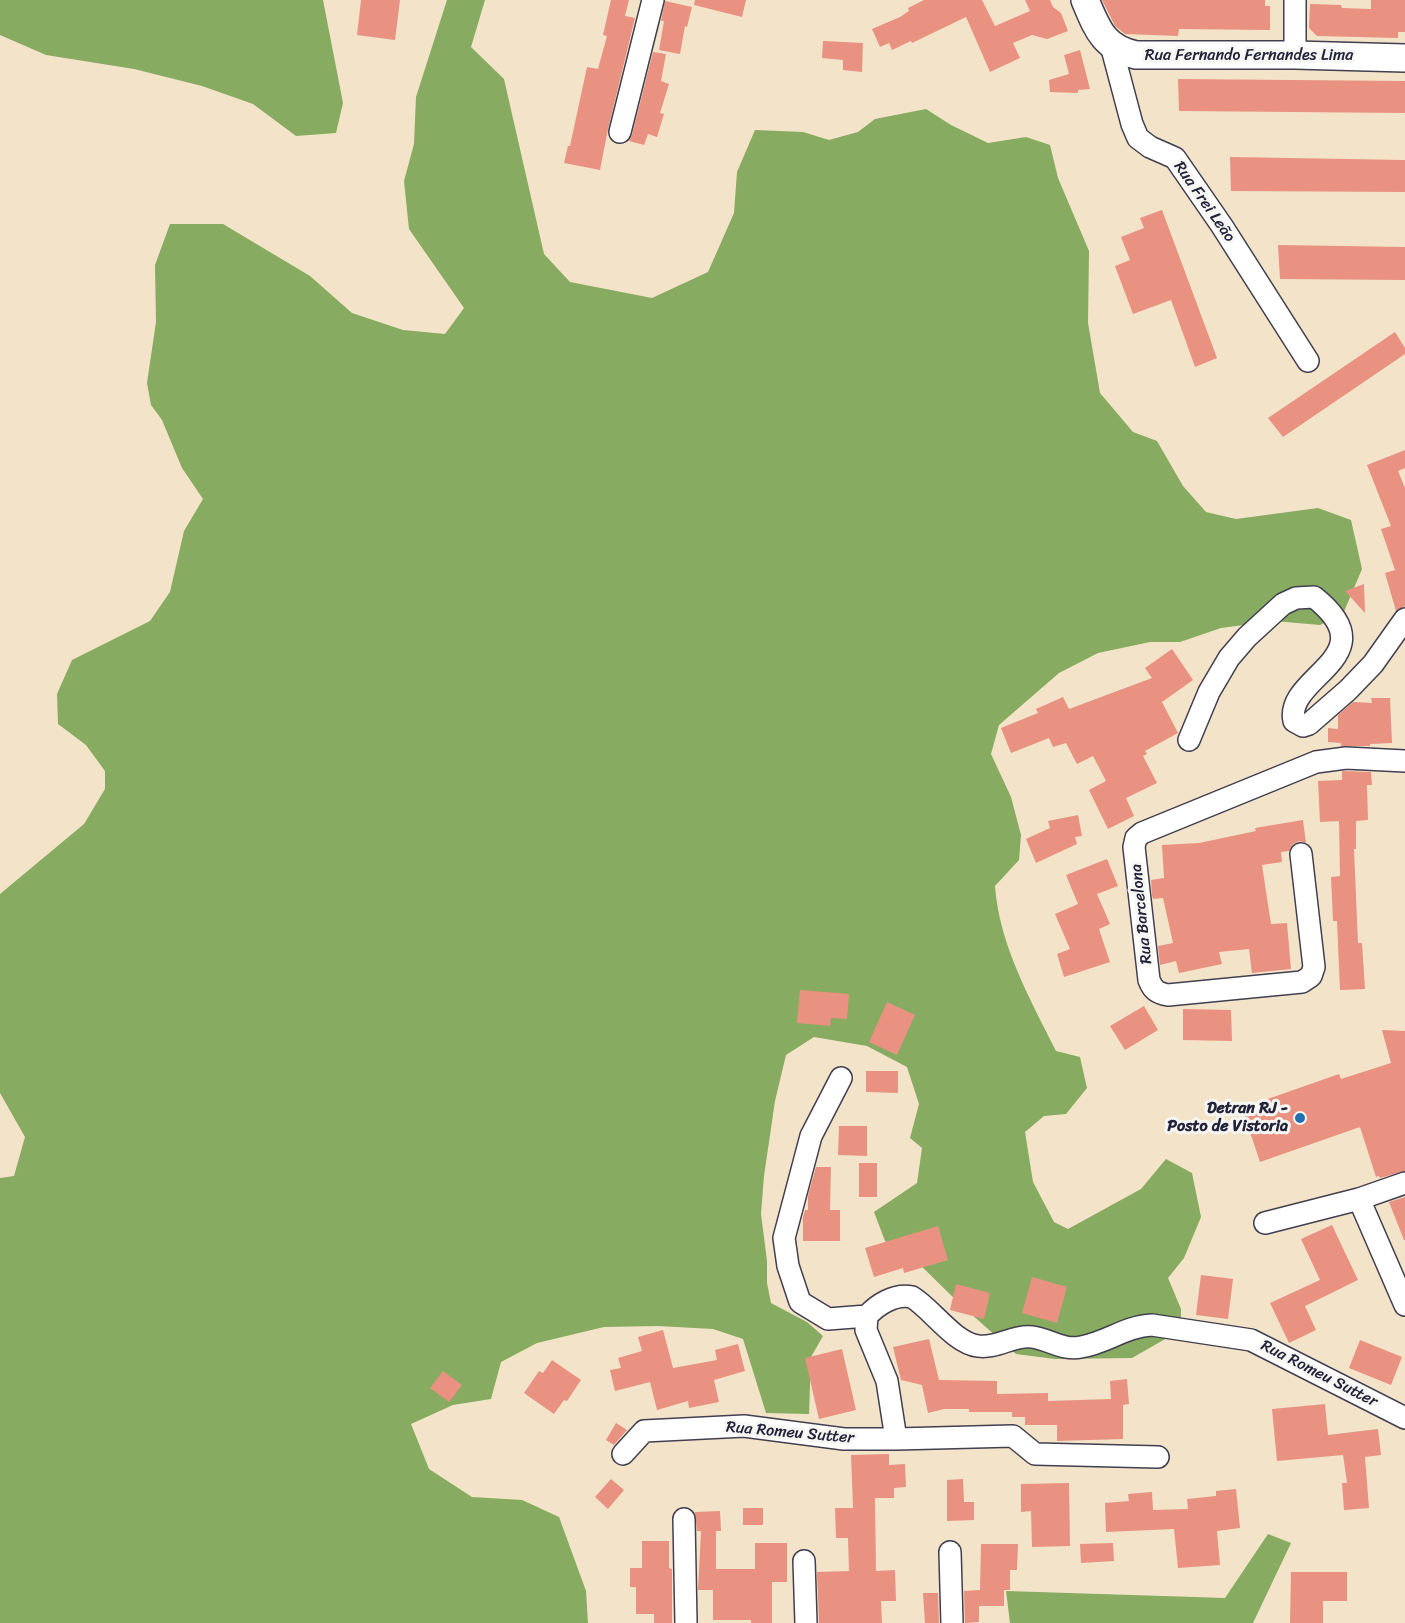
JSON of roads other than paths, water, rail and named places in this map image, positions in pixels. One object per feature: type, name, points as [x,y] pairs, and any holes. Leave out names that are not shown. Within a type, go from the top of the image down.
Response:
[{"type":"main road","points":[[1085,0],[1099,32],[1112,45]]},
{"type":"main road","name":"Rua Fernando Fernandes Lima","points":[[1112,45],[1122,52],[1136,55],[1405,58]]},
{"type":"street","points":[[620,132],[653,0]]},
{"type":"street","points":[[1295,0],[1295,55]]},
{"type":"street","name":"Rua Frei Leão","points":[[1112,45],[1132,124],[1138,138],[1150,147],[1175,158],[1222,226],[1308,361]]},
{"type":"street","points":[[1189,740],[1209,692],[1229,658],[1247,637],[1283,604],[1296,598],[1314,597],[1330,610],[1340,627],[1342,637],[1340,647],[1332,662],[1308,687],[1292,712],[1294,721],[1303,726],[1309,724],[1348,690],[1373,664],[1405,619]]},
{"type":"street","name":"Rua Barcelona","points":[[1301,854],[1314,967],[1311,976],[1302,982],[1168,994],[1159,993],[1153,989],[1149,980],[1134,847],[1136,838],[1316,762],[1346,758],[1405,761]]},
{"type":"street","name":"Rua Romeu Sutter","points":[[841,1078],[811,1136],[784,1238],[789,1266],[801,1302],[828,1319],[867,1316],[877,1306],[906,1295],[912,1297],[957,1337],[977,1347],[994,1345],[1016,1336],[1035,1337],[1064,1348],[1081,1348],[1138,1326],[1152,1325],[1251,1340],[1405,1418]]},
{"type":"street","points":[[1265,1223],[1359,1199],[1405,1183]]},
{"type":"street","points":[[1359,1199],[1405,1305]]},
{"type":"street","points":[[867,1316],[866,1330],[887,1381],[896,1439]]},
{"type":"street","name":"Rua Romeu Sutter","points":[[623,1455],[644,1431],[744,1426],[844,1439],[1013,1436],[1035,1454],[1158,1457]]},
{"type":"street","points":[[684,1519],[686,1623]]},
{"type":"street","points":[[950,1552],[952,1623]]},
{"type":"street","points":[[804,1560],[806,1623]]},
{"type":"place","name":"Detran RJ - Posto de Vistoria","points":[[1300,1118]]}]
